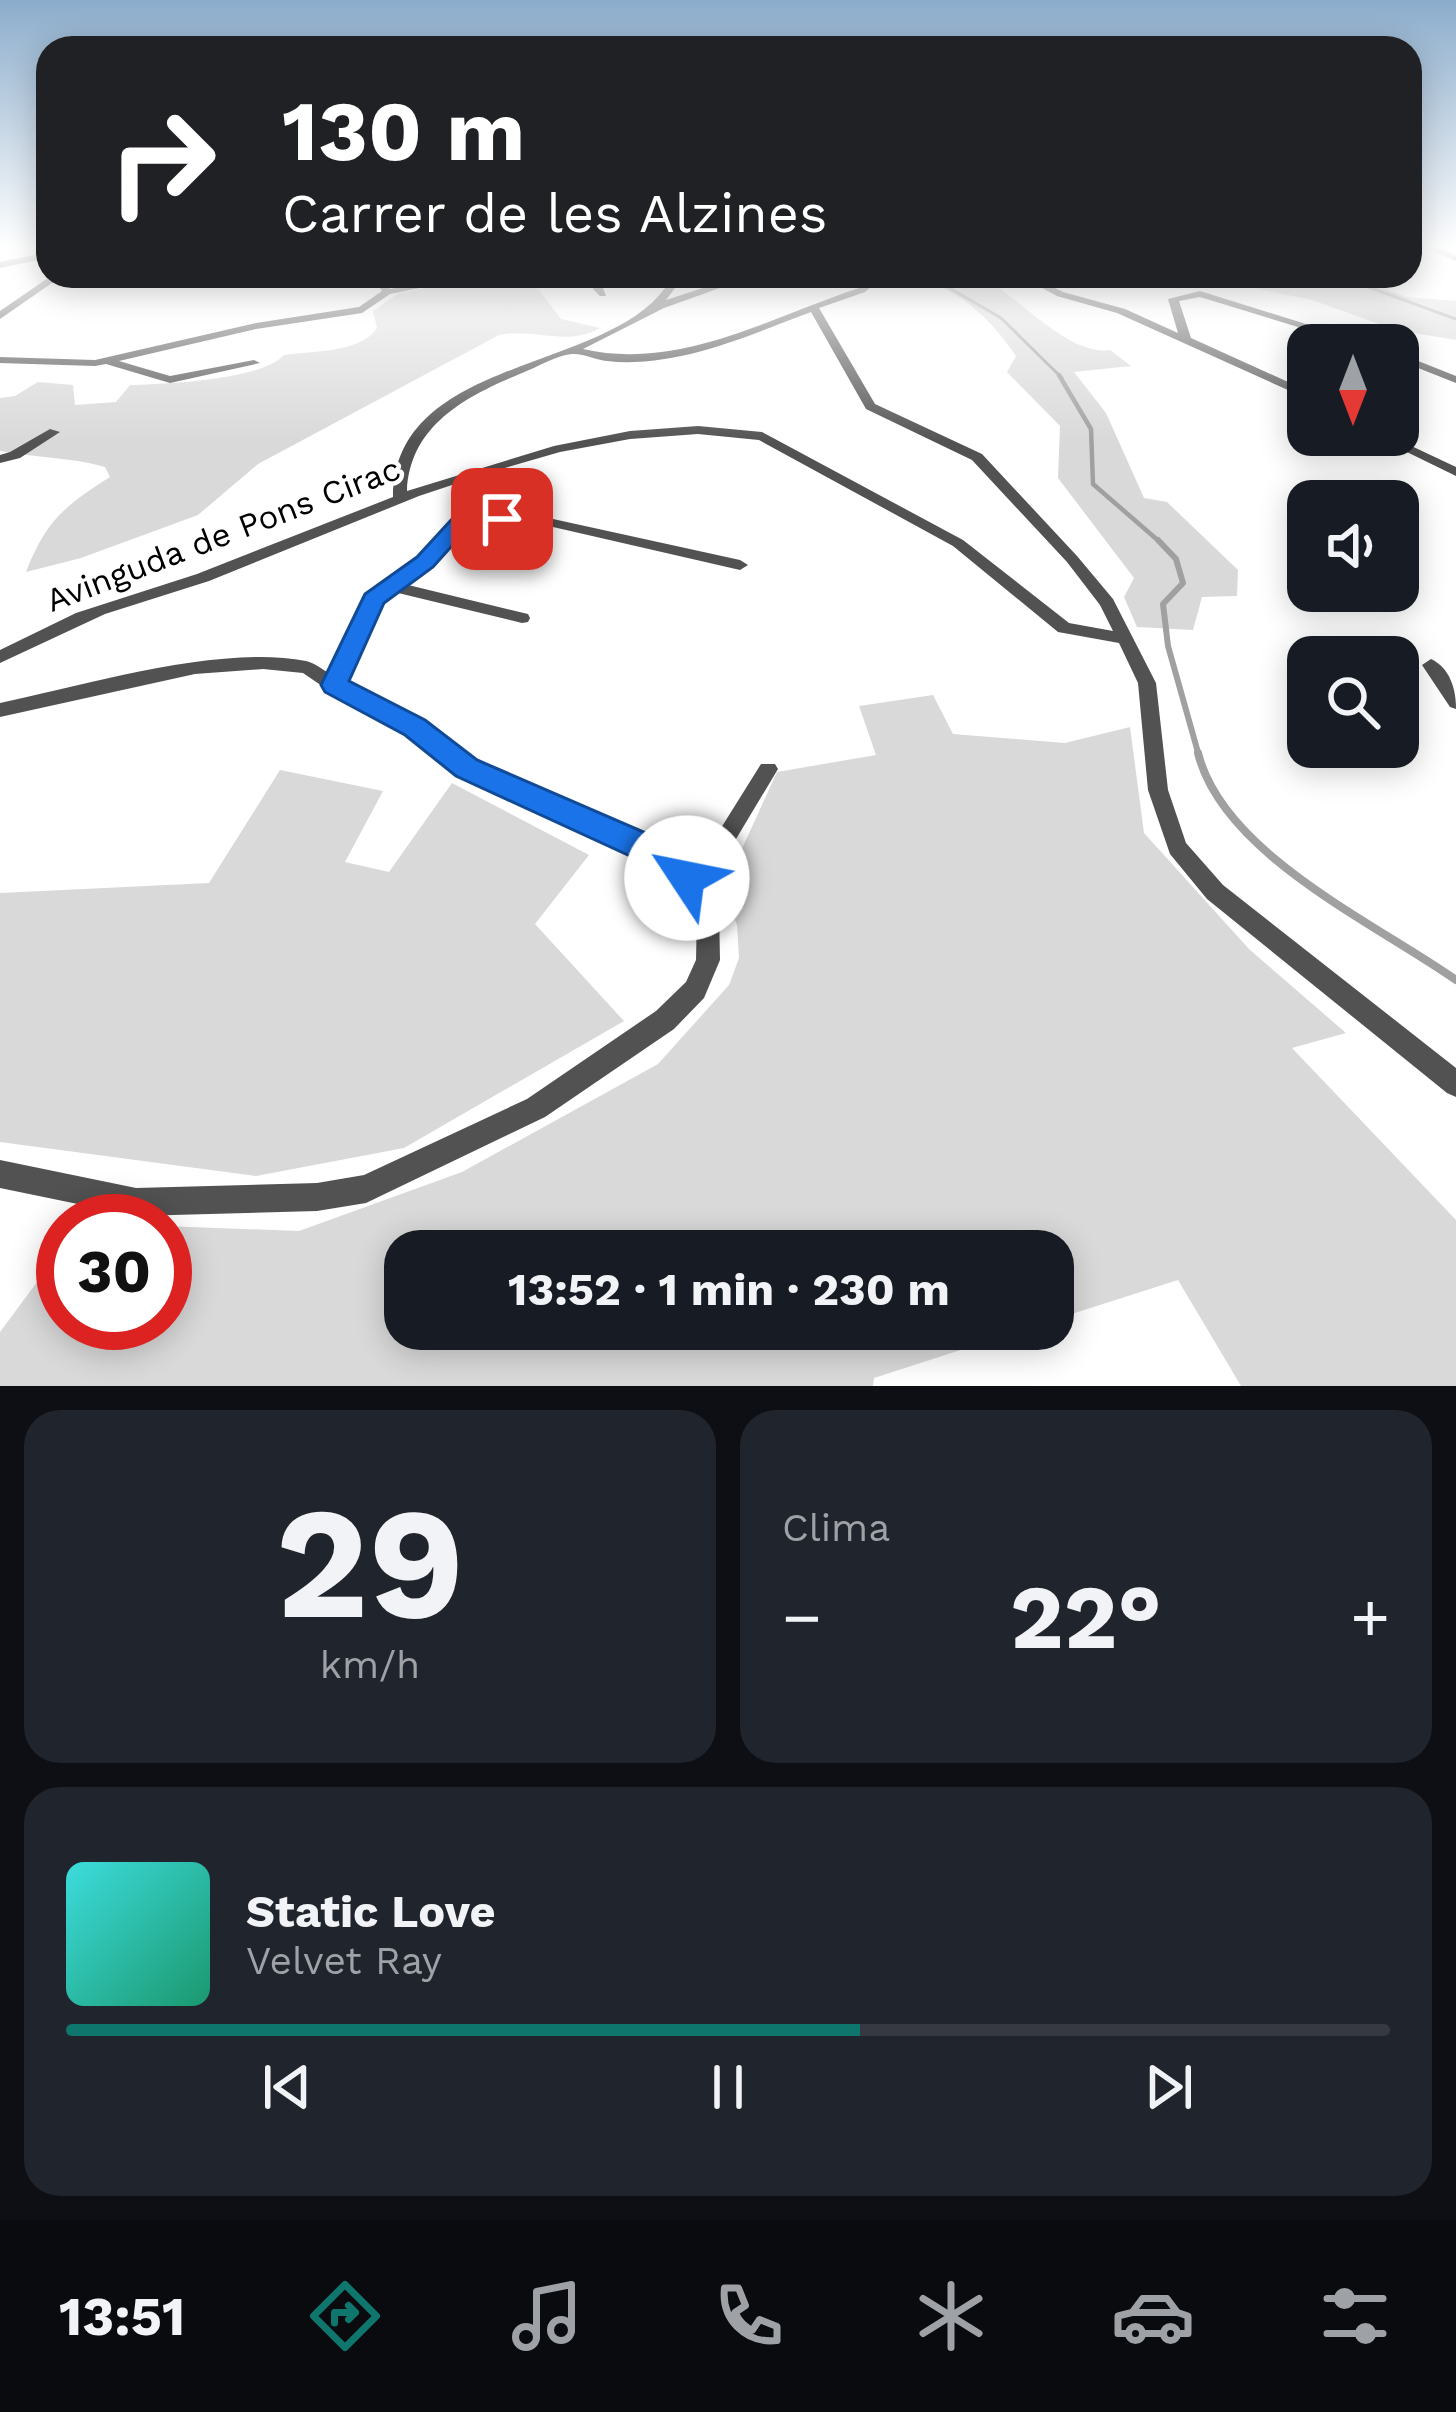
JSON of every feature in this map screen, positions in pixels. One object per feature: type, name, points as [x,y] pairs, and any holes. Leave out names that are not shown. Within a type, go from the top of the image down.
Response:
[{"type":"street","points":[[0,360],[107,361],[256,326],[351,313]]},
{"type":"street","points":[[400,496],[400,466],[429,423],[503,377],[647,313]]},
{"type":"street","points":[[572,350],[598,358],[620,358],[713,346],[798,313]]},
{"type":"street","points":[[816,313],[870,406],[977,457],[1107,604],[1147,683],[1158,790],[1177,848],[1215,892],[1456,1084]]},
{"type":"street","points":[[1125,313],[1287,386]]},
{"type":"street","points":[[1177,313],[1186,340]]},
{"type":"street","points":[[1262,313],[1299,324]]},
{"type":"street","points":[[107,361],[170,380],[254,363]]},
{"type":"street","points":[[1419,365],[1456,380]]},
{"type":"street","name":"Avinguda de Pons Cirac","points":[[0,657],[114,604],[215,573],[400,496],[615,438],[732,430],[762,436],[958,543],[1064,628],[1127,639]]},
{"type":"street","points":[[0,459],[54,432]]},
{"type":"street","points":[[1419,454],[1456,472]]},
{"type":"street","points":[[334,685],[374,599],[425,562],[461,523],[477,519],[553,523],[740,565]]},
{"type":"street","points":[[389,586],[522,618]]},
{"type":"street","points":[[0,710],[218,667],[263,663],[308,668],[415,728],[466,768],[641,846],[687,878],[709,910],[708,960],[695,990],[665,1020],[536,1108],[366,1189],[317,1197],[136,1202],[0,1174]]},
{"type":"street","points":[[1431,665],[1456,702]]},
{"type":"street","points":[[641,846],[701,848],[723,843],[768,769]]},
{"type":"shaded area","points":[[373,313],[556,313],[561,319],[600,328],[563,337],[499,335],[258,464],[198,515],[81,558],[26,572],[58,516],[110,477],[105,467],[0,451],[0,398],[15,396],[38,382],[73,385],[75,405],[116,402],[130,385],[212,379],[256,370],[284,355],[360,342],[377,328]]},
{"type":"shaded area","points":[[978,313],[1031,313],[1075,343],[1110,350],[1131,366],[1074,372],[1106,413],[1144,498],[1167,502],[1238,570],[1237,596],[1202,597],[1193,630],[1137,627],[1124,597],[1134,578],[1058,478],[1060,426],[1007,372],[1016,356]]},
{"type":"shaded area","points":[[1348,313],[1456,313],[1456,340],[1419,334],[1419,324],[1379,324]]},
{"type":"shaded area","points":[[933,695],[953,734],[1065,743],[1130,727],[1144,833],[1249,949],[1346,1033],[1292,1048],[1456,1220],[1456,1386],[1241,1386],[1178,1280],[1074,1313],[1074,1230],[384,1230],[384,1350],[961,1350],[874,1378],[873,1386],[0,1386],[0,1332],[36,1283],[36,1350],[192,1350],[192,1227],[299,1231],[462,1172],[658,1064],[729,985],[739,958],[737,925],[723,890],[777,772],[876,755],[859,706]]},
{"type":"shaded area","points":[[280,770],[383,791],[345,862],[389,872],[452,783],[589,855],[535,924],[624,1021],[404,1148],[256,1176],[0,1142],[0,893],[209,883]]},
{"type":"waterway","points":[[992,313],[1059,375]]},
{"type":"waterway","points":[[1439,313],[1456,319]]},
{"type":"waterway","points":[[1059,375],[1062,378]]},
{"type":"waterway","points":[[1059,375],[1091,429],[1093,484],[1160,542]]},
{"type":"waterway","points":[[1160,542],[1176,559],[1183,583],[1163,604],[1168,646],[1198,754]]},
{"type":"waterway","points":[[1198,754],[1213,789],[1237,823],[1269,854],[1345,910],[1456,980]]},
{"type":"route","points":[[502,519],[461,523],[425,562],[374,599],[334,685],[415,728],[466,768],[641,846],[687,878]]}]
